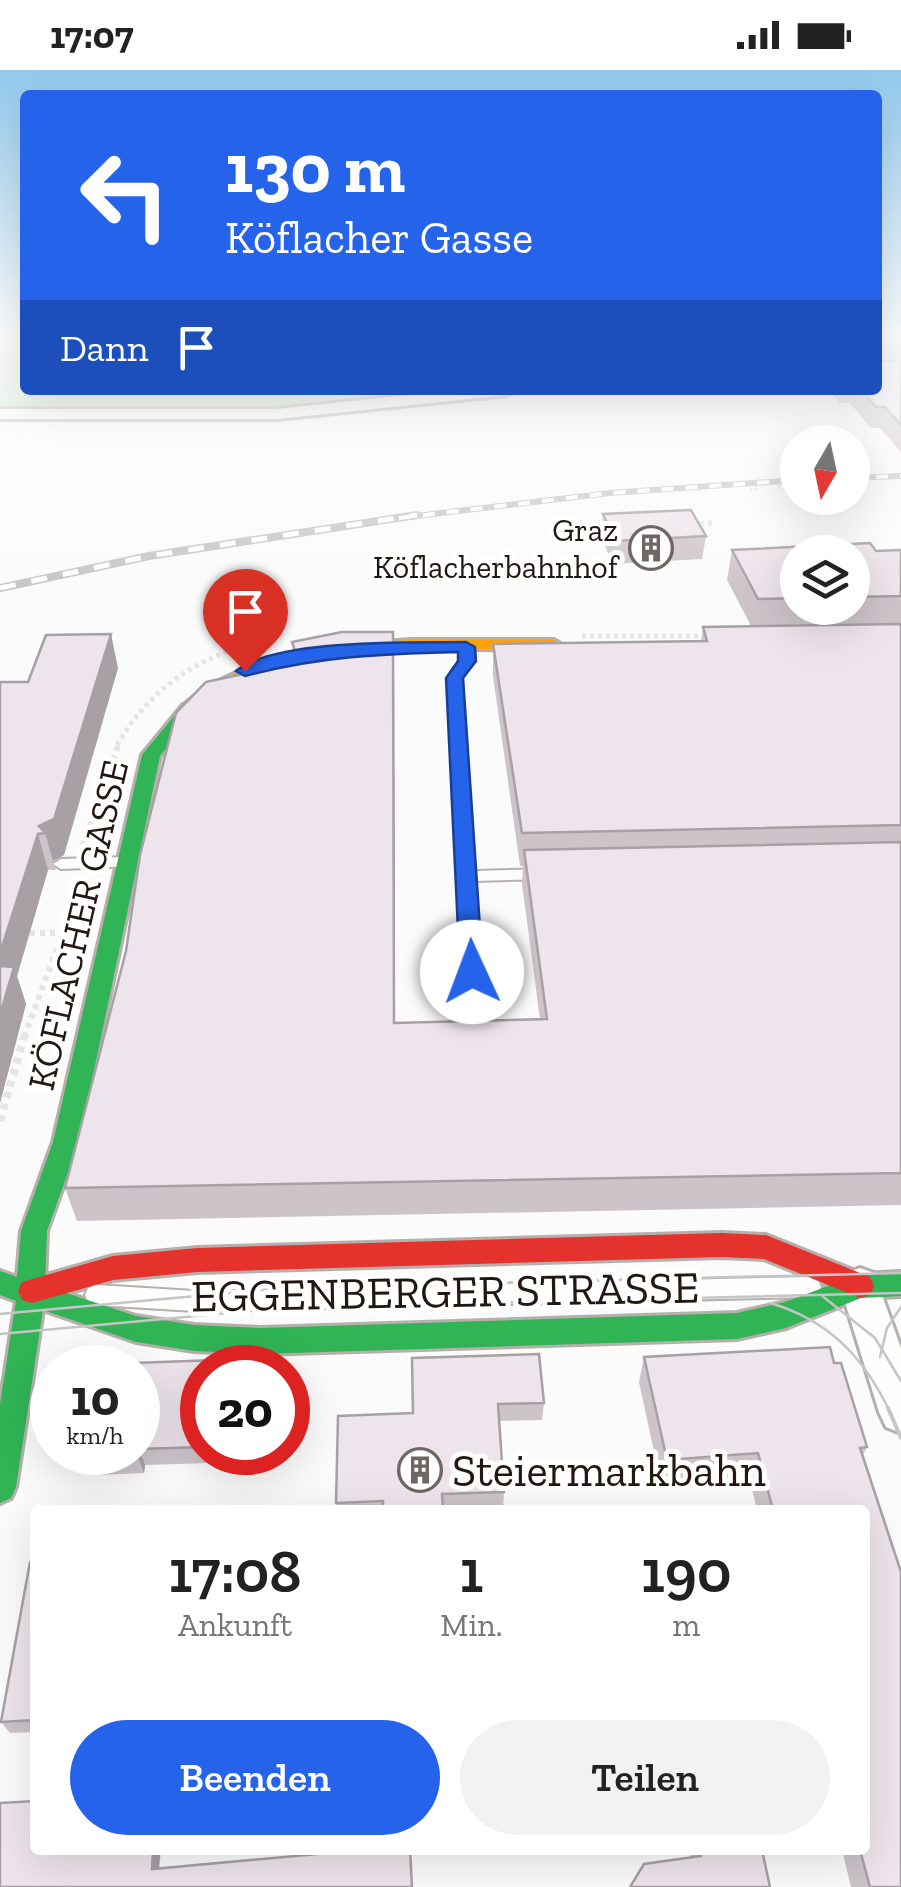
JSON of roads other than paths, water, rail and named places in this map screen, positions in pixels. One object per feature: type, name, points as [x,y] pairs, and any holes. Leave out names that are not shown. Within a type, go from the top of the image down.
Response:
[{"type":"street","points":[[0,428],[43,424]]},
{"type":"street","name":"KÖFLACHER GASSE","points":[[0,1487],[32,1291],[34,1231],[66,1142],[150,755],[167,728],[206,691],[284,658],[344,650],[572,641]]},
{"type":"street","name":"EGGENBERGER STRASSE","points":[[32,1291],[113,1268],[198,1260],[722,1244],[766,1247],[881,1285]]},
{"type":"street","name":"EGGENBERGER STRASSE","points":[[0,1283],[136,1329],[194,1338],[260,1341],[736,1326],[786,1316],[881,1285]]},
{"type":"street","points":[[881,1285],[901,1412]]},
{"type":"lane","points":[[466,647],[467,661],[454,678],[472,972]]},
{"type":"lane","points":[[61,864],[126,862]]},
{"type":"lane","points":[[468,876],[566,874]]},
{"type":"lane","points":[[0,1311],[32,1291],[195,1301],[881,1285]]},
{"type":"tram line","points":[[0,1314],[284,1288],[901,1273]]},
{"type":"tram line","points":[[0,1334],[282,1308],[901,1293]]},
{"type":"tram line","points":[[821,1295],[875,1338],[882,1349]]},
{"type":"tram line","points":[[770,1303],[809,1319],[841,1343],[868,1373],[888,1409]]},
{"type":"tram line","points":[[882,1349],[887,1328],[901,1307]]},
{"type":"tram line","points":[[880,1357],[882,1349]]},
{"type":"tram line","points":[[882,1349],[901,1381]]},
{"type":"tram line","points":[[888,1409],[901,1438]]},
{"type":"railway","points":[[870,477],[901,476]]},
{"type":"railway","points":[[399,518],[610,493],[780,481]]},
{"type":"railway","points":[[0,588],[149,556],[417,515]]},
{"type":"place","name":"Graz Köflacherbahnhof","points":[[651,548]]},
{"type":"place","name":"Steiermarkbahn","points":[[420,1470]]}]
